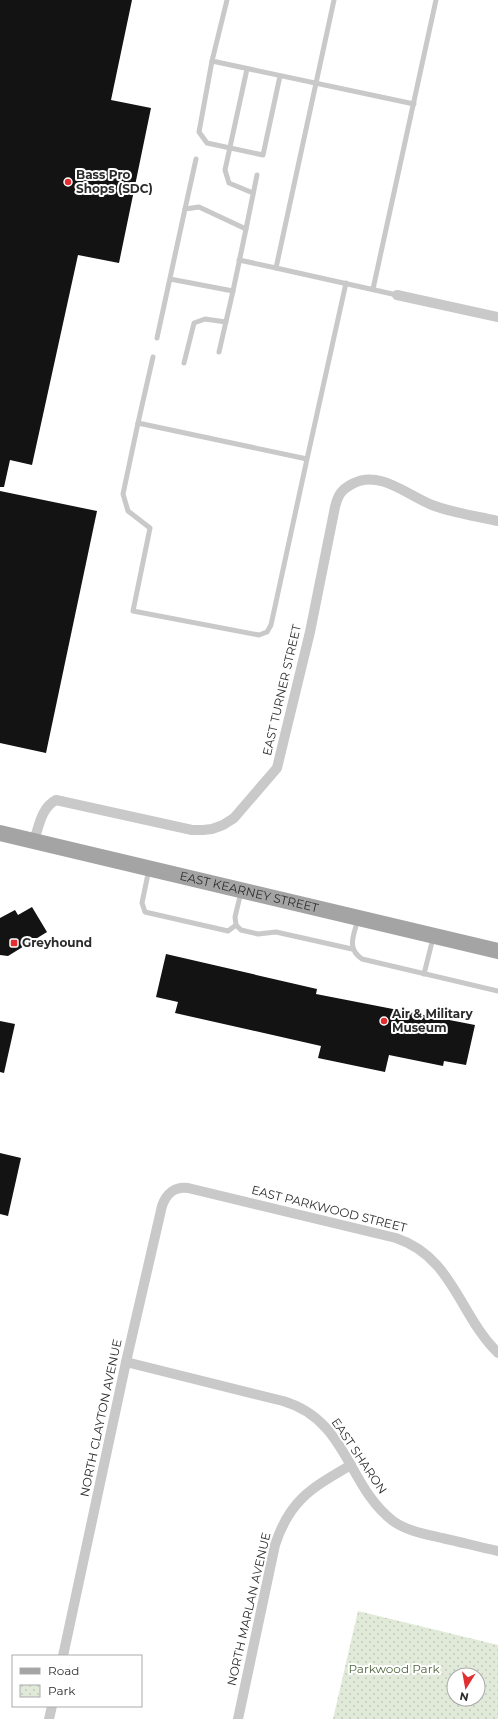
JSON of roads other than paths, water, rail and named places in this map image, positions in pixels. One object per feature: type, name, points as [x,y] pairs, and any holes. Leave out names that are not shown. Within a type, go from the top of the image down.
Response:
[{"type":"main road","name":"EAST KEARNEY STREET","points":[[0,833],[498,951]]},
{"type":"street","points":[[397,295],[498,317]]},
{"type":"street","name":"EAST TURNER STREET","points":[[34,842],[44,810],[50,803],[56,800],[192,830],[203,830],[223,825],[234,818],[251,800],[277,768],[310,632],[338,494],[344,488],[364,479],[378,479],[452,512],[498,521]]},
{"type":"street","name":"EAST PARKWOOD STREET","points":[[173,1190],[188,1188],[396,1238],[414,1245],[430,1257],[444,1272],[481,1333],[498,1353]]},
{"type":"street","name":"NORTH CLAYTON AVENUE","points":[[63,1655],[126,1362],[162,1206],[168,1195],[173,1190]]},
{"type":"street","name":"EAST SHARON","points":[[126,1362],[283,1401],[300,1407],[316,1418],[330,1432],[379,1508],[394,1522],[411,1530],[498,1552]]},
{"type":"street","name":"NORTH MARLAN AVENUE","points":[[238,1719],[275,1545],[282,1525],[293,1508],[305,1494],[320,1483],[352,1465]]},
{"type":"street","points":[[49,1719],[52,1707]]},
{"type":"lane","points":[[227,0],[212,61],[199,132],[207,142],[263,155],[280,76]]},
{"type":"lane","points":[[276,268],[334,0]]},
{"type":"lane","points":[[373,290],[436,0]]},
{"type":"lane","points":[[212,61],[414,104]]},
{"type":"lane","points":[[247,68],[225,170],[229,183],[253,193]]},
{"type":"lane","points":[[157,338],[196,158]]},
{"type":"lane","points":[[219,352],[257,175]]},
{"type":"lane","points":[[185,209],[199,207],[246,229]]},
{"type":"lane","points":[[239,260],[397,295]]},
{"type":"lane","points":[[170,279],[232,291]]},
{"type":"lane","points":[[153,357],[123,494],[128,511],[150,528],[133,611],[259,635],[267,632],[271,624],[346,284]]},
{"type":"lane","points":[[184,363],[194,323],[205,319],[226,322]]},
{"type":"lane","points":[[138,423],[307,459]]},
{"type":"lane","points":[[149,869],[142,903],[145,912],[228,931],[236,925]]},
{"type":"lane","points":[[241,890],[236,910],[236,925],[241,930],[258,934],[276,932],[352,949]]},
{"type":"lane","points":[[358,918],[352,949],[354,954],[362,959],[498,991]]},
{"type":"lane","points":[[424,974],[433,936]]},
{"type":"place","name":"Bass Pro Shops (SDC)","points":[[68,182]]},
{"type":"place","name":"Greyhound","points":[[14,943]]},
{"type":"place","name":"Air & Military Museum","points":[[384,1021]]},
{"type":"park label","name":"Parkwood Park","points":[[394,1669]]}]
